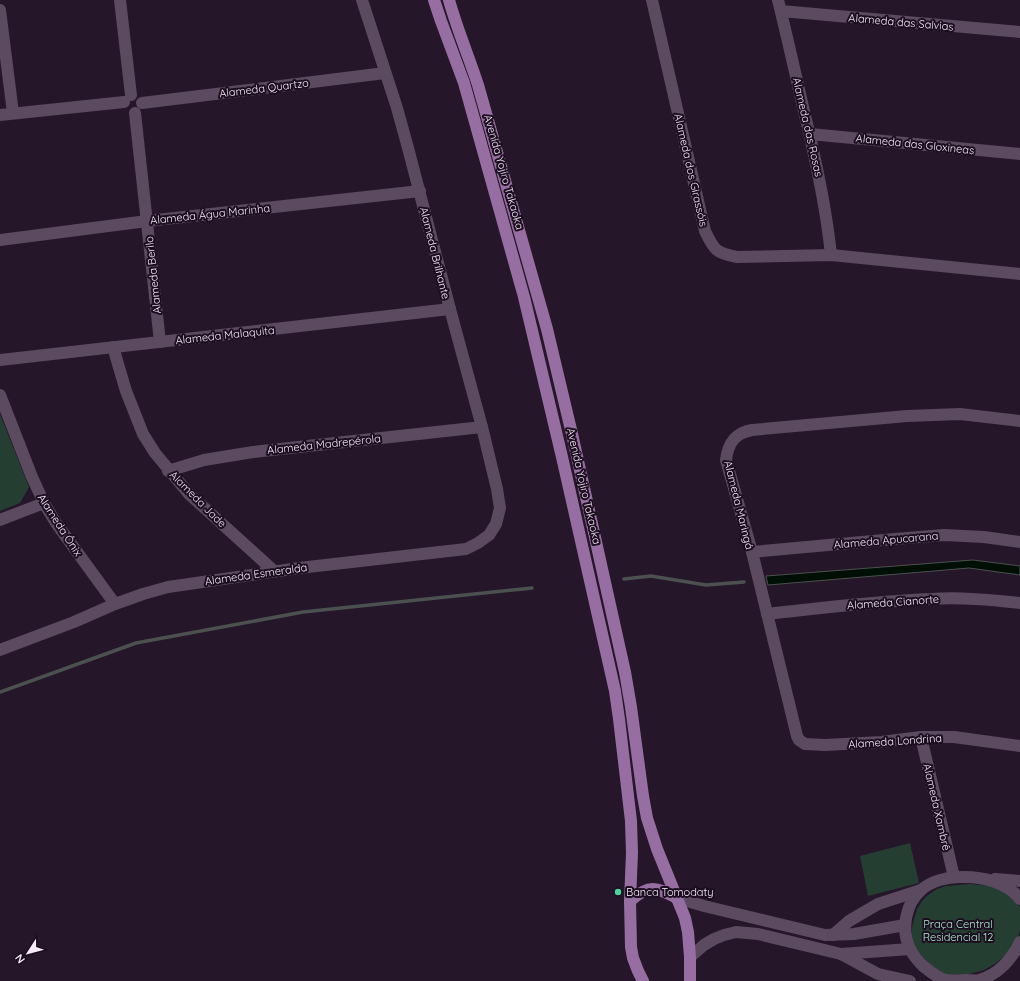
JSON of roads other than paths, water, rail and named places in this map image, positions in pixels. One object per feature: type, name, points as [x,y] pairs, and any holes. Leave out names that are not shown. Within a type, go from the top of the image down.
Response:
[{"type":"main road","name":"Avenida Yojiro Takaoka","points":[[434,0],[464,83],[524,297],[559,442],[614,684],[631,821],[631,947],[633,958],[643,981]]},
{"type":"main road","name":"Avenida Yojiro Takaoka","points":[[450,0],[481,92],[547,329],[625,672],[647,818],[657,849],[685,918],[690,957],[689,980]]},
{"type":"main road","points":[[630,901],[643,891],[650,889],[663,891],[677,898]]},
{"type":"street","points":[[0,114],[128,98],[135,94],[139,96],[142,103],[142,108],[139,111],[134,113],[130,112],[126,110],[124,106],[128,98],[120,0]]},
{"type":"street","name":"Alameda Brilhante","points":[[362,0],[397,108],[420,191],[482,427],[500,508]]},
{"type":"street","name":"Alameda dos Girassóis","points":[[652,0],[705,231],[711,244],[718,251],[726,255],[737,257],[831,255],[1020,274]]},
{"type":"street","name":"Alameda das Rosas","points":[[780,6],[823,195],[831,255]]},
{"type":"street","name":"Alameda das Salvias","points":[[780,6],[1020,32]]},
{"type":"street","points":[[0,10],[13,113]]},
{"type":"street","name":"Alameda Quartzo","points":[[142,103],[385,74]]},
{"type":"street","name":"Alameda Berilo","points":[[134,113],[160,342]]},
{"type":"street","name":"Alameda das Gloxineas","points":[[810,134],[1020,154]]},
{"type":"street","name":"Alameda Água Marinha","points":[[0,240],[147,221],[420,191]]},
{"type":"street","name":"Alameda Malaquita","points":[[0,360],[450,309]]},
{"type":"street","name":"Alameda Jade","points":[[113,348],[126,391],[143,434],[155,453],[189,494],[274,571]]},
{"type":"street","name":"Alameda Ônix","points":[[0,395],[32,477],[44,503],[56,523],[115,604]]},
{"type":"street","name":"Alameda Maringá","points":[[797,736],[752,552],[726,460],[729,446],[738,435],[744,431],[914,416],[960,414],[1020,421]]},
{"type":"street","name":"Alameda Madrepérola","points":[[168,470],[204,460],[253,452],[482,427]]},
{"type":"street","points":[[0,520],[44,503]]},
{"type":"street","name":"Alameda Esmeralda","points":[[0,650],[74,622],[115,604],[168,587],[274,571],[466,549],[489,535],[496,524],[500,508]]},
{"type":"street","name":"Alameda Apucarana","points":[[752,552],[944,535],[984,537],[1020,542]]},
{"type":"street","name":"Alameda Cianorte","points":[[767,614],[844,605],[932,599],[964,599],[1020,603]]},
{"type":"street","name":"Alameda Londrina","points":[[797,736],[799,740],[805,744],[825,745],[881,742],[921,737],[954,737],[1020,746]]},
{"type":"street","name":"Alameda Xambrê","points":[[921,737],[954,877]]},
{"type":"street","points":[[833,935],[849,921],[878,904],[921,890],[935,882],[954,877],[970,876],[1020,881]]},
{"type":"street","points":[[986,878],[1010,889],[1020,900]]},
{"type":"street","points":[[921,890],[910,904],[906,916],[905,925],[910,949],[916,959],[928,971],[946,980]]},
{"type":"street","points":[[677,898],[704,906],[825,935],[854,934],[905,925]]},
{"type":"street","points":[[690,957],[704,945],[724,935],[736,932],[758,934],[841,954],[878,974],[910,981]]},
{"type":"street","points":[[854,934],[858,953]]},
{"type":"street","points":[[1007,963],[1020,942]]},
{"type":"street","points":[[841,954],[910,949]]},
{"type":"street","points":[[930,981],[978,981],[994,973],[1020,955]]},
{"type":"waterway","points":[[624,579],[651,576],[706,585],[744,582]]},
{"type":"waterway","points":[[0,692],[136,643],[303,612],[532,588]]},
{"type":"place","name":"Banca Tomodaty","points":[[618,892]]},
{"type":"park label","name":"Praça Central Residencial 12","points":[[958,930]]}]
